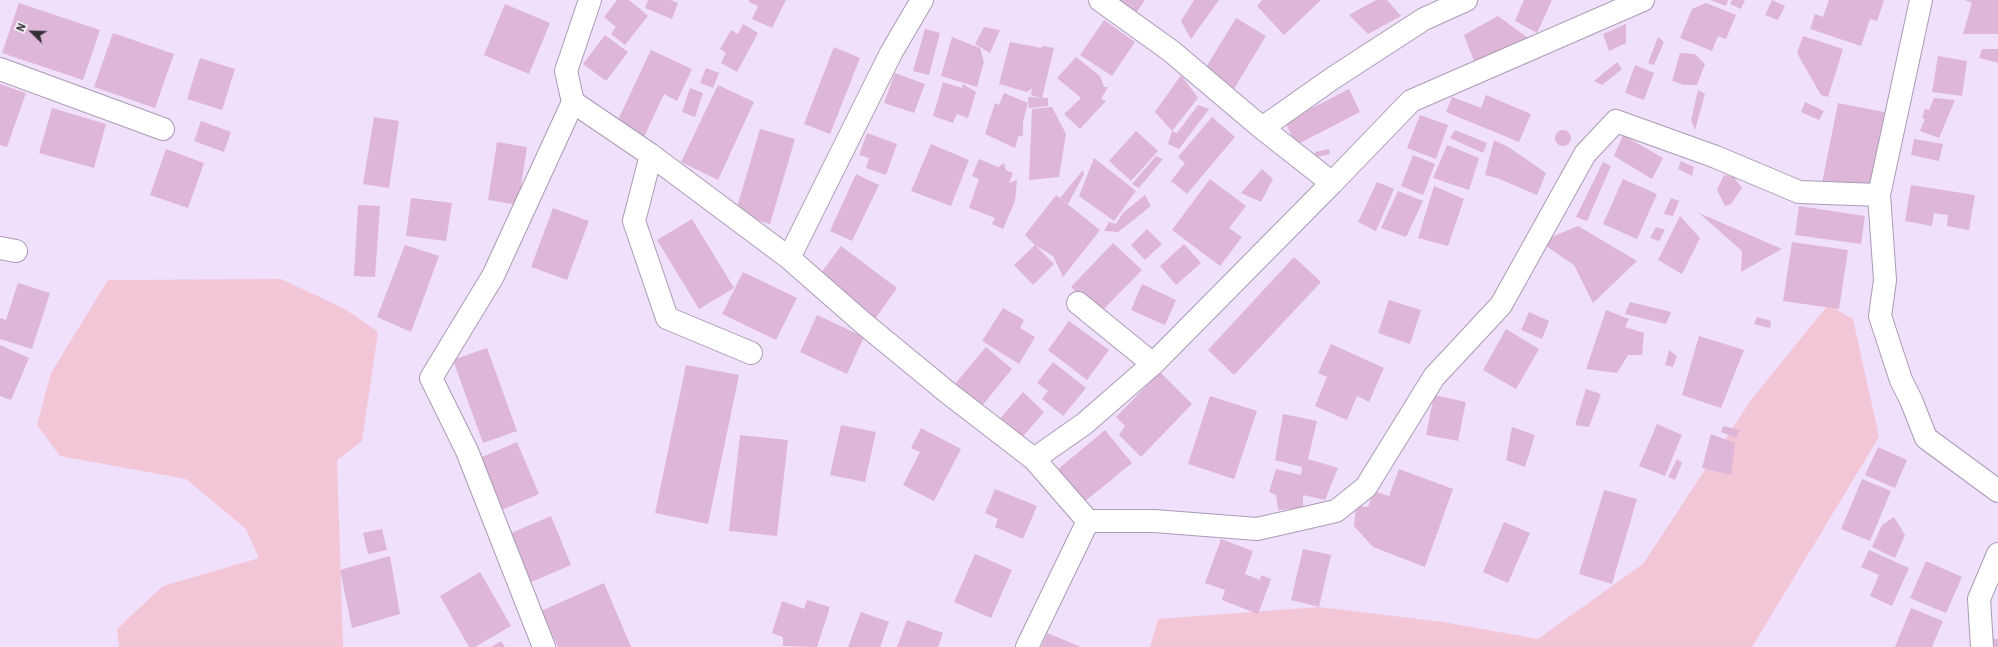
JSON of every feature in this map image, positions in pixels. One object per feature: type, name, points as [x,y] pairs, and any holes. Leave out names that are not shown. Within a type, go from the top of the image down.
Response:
[{"type":"street","points":[[544,647],[467,451],[431,378],[493,276],[573,102],[566,71],[590,0]]},
{"type":"street","points":[[789,258],[890,53],[922,0]]},
{"type":"street","points":[[1100,0],[1171,51],[1262,128],[1332,183]]},
{"type":"street","points":[[1262,128],[1333,78],[1424,19],[1466,0]]},
{"type":"street","points":[[1034,459],[1084,424],[1153,364],[1411,101],[1643,0]]},
{"type":"street","points":[[1921,0],[1879,195],[1885,280],[1880,316],[1901,380],[1911,400],[1926,438],[1998,492]]},
{"type":"street","points":[[0,69],[163,129]]},
{"type":"street","points":[[573,102],[651,155],[789,258],[916,367],[1034,459],[1088,521],[1154,521],[1257,529],[1336,511],[1366,486],[1434,377],[1501,305],[1585,154],[1616,121],[1716,157],[1799,192],[1879,195]]},
{"type":"street","points":[[651,155],[634,221],[667,318],[750,353]]},
{"type":"street","points":[[1078,303],[1153,364]]},
{"type":"street","points":[[1027,647],[1088,521]]},
{"type":"street","points":[[1982,647],[1979,599],[1998,554]]},
{"type":"shaded area","points":[[281,279],[345,309],[378,332],[362,441],[337,460],[343,647],[119,647],[117,629],[163,586],[259,558],[246,529],[186,479],[60,456],[37,425],[51,373],[108,280]]},
{"type":"shaded area","points":[[1828,305],[1853,319],[1879,437],[1752,647],[1150,647],[1158,619],[1319,607],[1443,622],[1538,639],[1643,564],[1751,400]]},
{"type":"building","points":[[617,0],[629,0],[648,16],[625,45],[611,34],[616,27],[604,17]]},
{"type":"building","points":[[648,0],[671,0],[678,3],[672,19],[645,8]]},
{"type":"building","points":[[749,0],[786,0],[772,28],[752,19],[758,6],[749,2]]},
{"type":"building","points":[[1113,0],[1145,0],[1136,13]]},
{"type":"building","points":[[1194,0],[1219,0],[1191,39],[1181,21]]},
{"type":"building","points":[[1262,0],[1321,0],[1284,35],[1257,6]]},
{"type":"building","points":[[1376,0],[1387,0],[1401,16],[1368,34],[1349,15]]},
{"type":"building","points":[[1524,0],[1552,0],[1537,33],[1515,21]]},
{"type":"building","points":[[1710,0],[1728,0],[1726,6]]},
{"type":"building","points":[[1732,0],[1745,0],[1741,9],[1730,4]]},
{"type":"building","points":[[1772,0],[1785,6],[1778,20],[1765,15]]},
{"type":"building","points":[[1829,0],[1884,0],[1877,21],[1870,19],[1861,46],[1810,29],[1815,14],[1823,17]]},
{"type":"building","points":[[1965,0],[1998,0],[1998,34],[1963,34],[1972,3]]},
{"type":"building","points":[[19,3],[100,30],[83,80],[2,53]]},
{"type":"building","points":[[1706,3],[1736,15],[1726,39],[1718,36],[1712,51],[1680,38],[1692,9]]},
{"type":"building","points":[[505,4],[550,23],[529,74],[484,55]]},
{"type":"building","points":[[1498,16],[1528,38],[1477,69],[1464,35]]},
{"type":"building","points":[[1236,18],[1266,36],[1232,92],[1202,74]]},
{"type":"building","points":[[1104,20],[1135,42],[1112,76],[1080,55]]},
{"type":"building","points":[[743,24],[758,33],[737,72],[721,63],[726,53],[720,49],[731,30],[738,34]]},
{"type":"building","points":[[1626,24],[1626,43],[1609,51],[1603,34]]},
{"type":"building","points":[[984,27],[1000,30],[990,53],[975,44]]},
{"type":"building","points":[[925,29],[940,33],[929,75],[913,71]]},
{"type":"building","points":[[113,33],[174,54],[155,108],[94,87]]},
{"type":"building","points":[[605,35],[628,52],[606,81],[583,64]]},
{"type":"building","points":[[1803,36],[1843,49],[1828,97],[1821,95],[1797,53]]},
{"type":"building","points":[[952,37],[980,48],[984,62],[977,87],[941,76]]},
{"type":"building","points":[[1658,37],[1664,42],[1654,65],[1648,63]]},
{"type":"building","points":[[1010,42],[1042,48],[1042,46],[1054,48],[1042,98],[1031,95],[1032,88],[1027,92],[999,84]]},
{"type":"building","points":[[834,47],[860,58],[830,134],[804,124]]},
{"type":"building","points":[[1982,49],[1998,49],[1998,63],[1979,58]]},
{"type":"building","points":[[651,50],[692,69],[677,101],[664,94],[644,137],[616,124]]},
{"type":"building","points":[[1680,53],[1695,54],[1705,64],[1697,85],[1684,85],[1672,81]]},
{"type":"building","points":[[1938,56],[1967,61],[1962,96],[1932,92]]},
{"type":"building","points":[[1076,57],[1100,76],[1104,87],[1108,87],[1101,99],[1106,101],[1080,129],[1064,114],[1081,98],[1057,78]]},
{"type":"building","points":[[200,58],[235,69],[222,110],[187,99]]},
{"type":"building","points":[[1617,62],[1622,69],[1602,85],[1594,81]]},
{"type":"building","points":[[1635,65],[1654,73],[1644,100],[1625,93]]},
{"type":"building","points":[[706,68],[719,73],[713,88],[700,83]]},
{"type":"building","points":[[895,73],[925,84],[914,113],[884,103]]},
{"type":"building","points":[[1181,75],[1198,98],[1172,131],[1155,112]]},
{"type":"building","points":[[943,82],[962,88],[963,84],[976,92],[968,118],[957,114],[953,123],[933,116]]},
{"type":"building","points":[[0,84],[26,93],[7,147],[0,145]]},
{"type":"building","points":[[718,85],[754,102],[718,180],[681,162]]},
{"type":"building","points":[[690,88],[703,93],[695,117],[682,112]]},
{"type":"building","points":[[1349,89],[1360,112],[1296,145],[1285,122]]},
{"type":"building","points":[[1698,90],[1705,94],[1695,130],[1691,120]]},
{"type":"building","points":[[1004,93],[1028,103],[1023,122],[1023,135],[1018,137],[1015,148],[985,134],[995,103],[999,105]]},
{"type":"building","points":[[1486,95],[1531,114],[1519,142],[1446,112],[1452,97],[1481,108]]},
{"type":"building","points":[[1028,97],[1048,98],[1048,106],[1029,108]]},
{"type":"building","points":[[1934,98],[1955,100],[1939,138],[1920,131],[1925,119],[1922,118],[1925,109],[1929,110]]},
{"type":"building","points":[[1805,102],[1824,111],[1819,120],[1801,112]]},
{"type":"building","points":[[1838,103],[1889,113],[1876,183],[1864,191],[1822,183]]},
{"type":"building","points":[[1198,105],[1209,109],[1179,149],[1168,144],[1172,131],[1177,133]]},
{"type":"building","points":[[1052,107],[1066,134],[1059,177],[1029,180],[1032,109]]},
{"type":"building","points":[[52,108],[106,124],[94,168],[39,153]]},
{"type":"building","points":[[1420,115],[1448,125],[1436,159],[1407,148]]},
{"type":"building","points":[[374,117],[399,121],[389,188],[363,184]]},
{"type":"building","points":[[1212,117],[1235,137],[1187,194],[1171,181],[1185,163],[1178,157]]},
{"type":"building","points":[[201,121],[231,132],[224,152],[194,141]]},
{"type":"building","points":[[760,129],[795,139],[770,224],[735,214]]},
{"type":"building","points":[[1455,130],[1487,143],[1483,153],[1450,138]]},
{"type":"building","points":[[1563,130],[1570,135],[1571,138],[1566,145],[1563,146],[1556,141],[1555,138],[1560,131]]},
{"type":"building","points":[[1136,131],[1158,151],[1131,181],[1109,161]]},
{"type":"building","points":[[867,133],[897,144],[886,175],[866,168],[869,158],[859,155]]},
{"type":"building","points":[[1623,135],[1663,158],[1652,179],[1614,156]]},
{"type":"building","points":[[1914,139],[1943,144],[1939,161],[1911,155]]},
{"type":"building","points":[[1494,140],[1510,148],[1546,173],[1537,195],[1497,178],[1485,175]]},
{"type":"building","points":[[497,142],[527,147],[518,205],[488,200]]},
{"type":"building","points":[[931,144],[969,160],[951,206],[911,191]]},
{"type":"building","points":[[1447,145],[1479,158],[1469,190],[1433,178]]},
{"type":"building","points":[[166,149],[204,163],[188,208],[150,195]]},
{"type":"building","points":[[1329,149],[1330,154],[1316,157],[1315,152]]},
{"type":"building","points":[[1413,155],[1435,164],[1423,195],[1401,186]]},
{"type":"building","points":[[1156,156],[1163,159],[1139,188],[1132,184]]},
{"type":"building","points":[[1094,158],[1136,191],[1114,221],[1079,196]]},
{"type":"building","points":[[979,159],[998,167],[1004,163],[1006,170],[1013,173],[1009,183],[1017,180],[1015,201],[1003,229],[992,224],[995,218],[969,208],[979,179],[972,176]]},
{"type":"building","points":[[1681,161],[1694,167],[1692,176],[1678,169]]},
{"type":"building","points":[[1603,162],[1611,166],[1587,221],[1576,217]]},
{"type":"building","points":[[1262,169],[1273,179],[1261,202],[1241,193]]},
{"type":"building","points":[[1083,170],[1084,174],[1068,204],[1060,198]]},
{"type":"building","points":[[856,174],[879,185],[852,241],[830,231]]},
{"type":"building","points":[[1724,175],[1734,177],[1742,188],[1731,204],[1725,206],[1717,190]]},
{"type":"building","points":[[1210,179],[1246,206],[1229,228],[1242,237],[1220,266],[1172,230]]},
{"type":"building","points":[[1623,179],[1657,194],[1637,239],[1603,224]]},
{"type":"building","points":[[1377,182],[1394,189],[1376,231],[1358,222]]},
{"type":"building","points":[[1911,185],[1975,195],[1969,230],[1947,226],[1948,215],[1934,213],[1932,226],[1905,221]]},
{"type":"building","points":[[1434,186],[1464,199],[1448,246],[1418,238]]},
{"type":"building","points":[[1398,191],[1423,201],[1406,237],[1381,228]]},
{"type":"building","points":[[1056,195],[1100,230],[1063,277],[1053,256],[1035,245],[1025,235]]},
{"type":"building","points":[[1145,195],[1151,206],[1118,232],[1104,231],[1109,222],[1116,224],[1123,213]]},
{"type":"building","points":[[411,198],[452,203],[446,241],[406,236]]},
{"type":"building","points":[[1671,198],[1679,201],[1673,216],[1664,214]]},
{"type":"building","points":[[358,205],[380,206],[375,277],[354,276]]},
{"type":"building","points":[[1799,206],[1865,216],[1861,244],[1795,235]]},
{"type":"building","points":[[553,208],[589,221],[567,280],[531,267]]},
{"type":"building","points":[[1699,213],[1782,249],[1741,272],[1742,251]]},
{"type":"building","points":[[1680,216],[1700,238],[1682,274],[1658,260]]},
{"type":"building","points":[[692,219],[734,288],[699,309],[657,240]]},
{"type":"building","points":[[1578,226],[1637,261],[1593,303],[1574,265],[1540,242]]},
{"type":"building","points":[[1656,227],[1665,230],[1659,241],[1650,238]]},
{"type":"building","points":[[1147,229],[1162,244],[1145,260],[1131,245]]},
{"type":"building","points":[[1792,242],[1848,250],[1839,309],[1783,301]]},
{"type":"building","points":[[1113,243],[1142,270],[1099,314],[1071,287]]},
{"type":"building","points":[[1184,244],[1201,263],[1176,285],[1160,266]]},
{"type":"building","points":[[405,245],[439,256],[411,332],[377,317]]},
{"type":"building","points":[[1035,245],[1054,264],[1033,285],[1014,265]]},
{"type":"building","points":[[841,246],[897,288],[875,319],[818,277]]},
{"type":"building","points":[[1294,257],[1321,282],[1234,375],[1208,350]]},
{"type":"building","points":[[743,272],[797,298],[776,340],[722,314]]},
{"type":"building","points":[[18,283],[50,293],[32,349],[0,339],[0,318],[6,320]]},
{"type":"building","points":[[1142,284],[1176,300],[1165,325],[1131,310]]},
{"type":"building","points":[[1389,300],[1421,310],[1410,344],[1378,333]]},
{"type":"building","points":[[1630,302],[1671,312],[1666,324],[1625,314]]},
{"type":"building","points":[[1003,308],[1024,320],[1020,328],[1035,337],[1019,364],[982,341]]},
{"type":"building","points":[[1606,310],[1629,319],[1625,327],[1644,333],[1642,355],[1628,355],[1617,373],[1586,369]]},
{"type":"building","points":[[1529,312],[1549,321],[1542,339],[1521,330]]},
{"type":"building","points":[[817,315],[864,337],[847,374],[800,352]]},
{"type":"building","points":[[1757,317],[1771,321],[1770,328],[1754,324]]},
{"type":"building","points":[[1069,321],[1109,350],[1087,380],[1048,350]]},
{"type":"building","points":[[1506,329],[1539,349],[1516,389],[1483,370]]},
{"type":"building","points":[[1699,336],[1744,350],[1721,408],[1682,395]]},
{"type":"building","points":[[1331,344],[1384,368],[1369,402],[1357,396],[1347,420],[1315,406],[1327,377],[1318,373]]},
{"type":"building","points":[[0,345],[29,358],[11,400],[0,396]]},
{"type":"building","points":[[986,347],[1012,369],[981,407],[954,385]]},
{"type":"building","points":[[487,348],[517,431],[483,443],[453,360]]},
{"type":"building","points":[[1669,350],[1677,356],[1673,367],[1665,365]]},
{"type":"building","points":[[1053,362],[1086,388],[1063,416],[1042,399],[1048,391],[1037,383]]},
{"type":"building","points":[[686,365],[739,375],[708,524],[655,513]]},
{"type":"building","points":[[1160,372],[1192,404],[1141,457],[1119,435],[1125,426],[1116,417]]},
{"type":"building","points":[[1586,389],[1601,394],[1589,427],[1575,425]]},
{"type":"building","points":[[1023,392],[1044,412],[1020,440],[998,421]]},
{"type":"building","points":[[1434,395],[1466,402],[1458,441],[1426,435]]},
{"type":"building","points":[[1210,396],[1257,411],[1234,479],[1188,464]]},
{"type":"building","points":[[1283,414],[1317,421],[1308,459],[1338,468],[1325,500],[1303,495],[1303,508],[1278,510],[1276,495],[1269,492],[1276,469],[1301,475],[1302,467],[1275,460]]},
{"type":"building","points":[[1657,424],[1682,435],[1665,476],[1639,466]]},
{"type":"building","points":[[841,425],[876,432],[865,482],[830,475]]},
{"type":"building","points":[[1723,426],[1740,430],[1736,438],[1721,432]]},
{"type":"building","points":[[1512,427],[1535,435],[1525,467],[1506,460]]},
{"type":"building","points":[[921,428],[961,449],[934,501],[903,485],[920,452],[911,448]]},
{"type":"building","points":[[1105,430],[1132,463],[1084,502],[1057,470]]},
{"type":"building","points":[[1711,434],[1735,443],[1731,475],[1702,468]]},
{"type":"building","points":[[740,435],[788,440],[777,536],[729,531]]},
{"type":"building","points":[[517,442],[539,494],[497,512],[475,460]]},
{"type":"building","points":[[1878,447],[1907,460],[1895,488],[1865,475]]},
{"type":"building","points":[[1677,459],[1682,463],[1675,480],[1668,477]]},
{"type":"building","points":[[1399,469],[1453,489],[1425,567],[1373,547],[1354,526],[1356,506],[1368,507],[1374,491],[1389,496]]},
{"type":"building","points":[[1862,479],[1891,491],[1870,541],[1841,529]]},
{"type":"building","points":[[995,489],[1037,506],[1023,539],[995,527],[998,519],[985,513]]},
{"type":"building","points":[[1604,490],[1637,499],[1612,584],[1579,574]]},
{"type":"building","points":[[551,516],[571,565],[529,583],[509,534]]},
{"type":"building","points":[[1894,517],[1905,535],[1895,558],[1872,547],[1882,525]]},
{"type":"building","points":[[1504,522],[1530,533],[1508,583],[1483,572]]},
{"type":"building","points":[[382,529],[387,550],[368,554],[363,533]]},
{"type":"building","points":[[1221,539],[1253,551],[1245,574],[1260,580],[1261,575],[1271,579],[1258,614],[1222,600],[1225,590],[1205,583]]},
{"type":"building","points":[[1303,549],[1331,555],[1319,607],[1291,600]]},
{"type":"building","points":[[1869,550],[1909,568],[1892,606],[1870,596],[1879,575],[1861,567]]},
{"type":"building","points":[[975,554],[1012,570],[991,618],[954,602]]},
{"type":"building","points":[[390,556],[400,614],[352,628],[340,570]]},
{"type":"building","points":[[1926,561],[1962,577],[1946,613],[1910,598]]},
{"type":"building","points":[[480,572],[511,626],[475,647],[469,647],[440,596]]},
{"type":"building","points":[[604,583],[631,647],[558,647],[541,611]]},
{"type":"building","points":[[807,600],[830,607],[817,647],[783,646],[783,637],[772,633],[782,601],[804,609]]},
{"type":"building","points":[[1911,608],[1943,621],[1932,647],[1895,647]]},
{"type":"building","points":[[861,612],[889,622],[880,647],[848,647]]},
{"type":"building","points":[[907,620],[943,633],[938,647],[897,647]]},
{"type":"building","points":[[1047,633],[1081,647],[1041,647]]},
{"type":"building","points":[[1990,639],[1998,639],[1998,647],[1990,647]]},
{"type":"building","points":[[501,641],[505,647],[491,647]]}]
